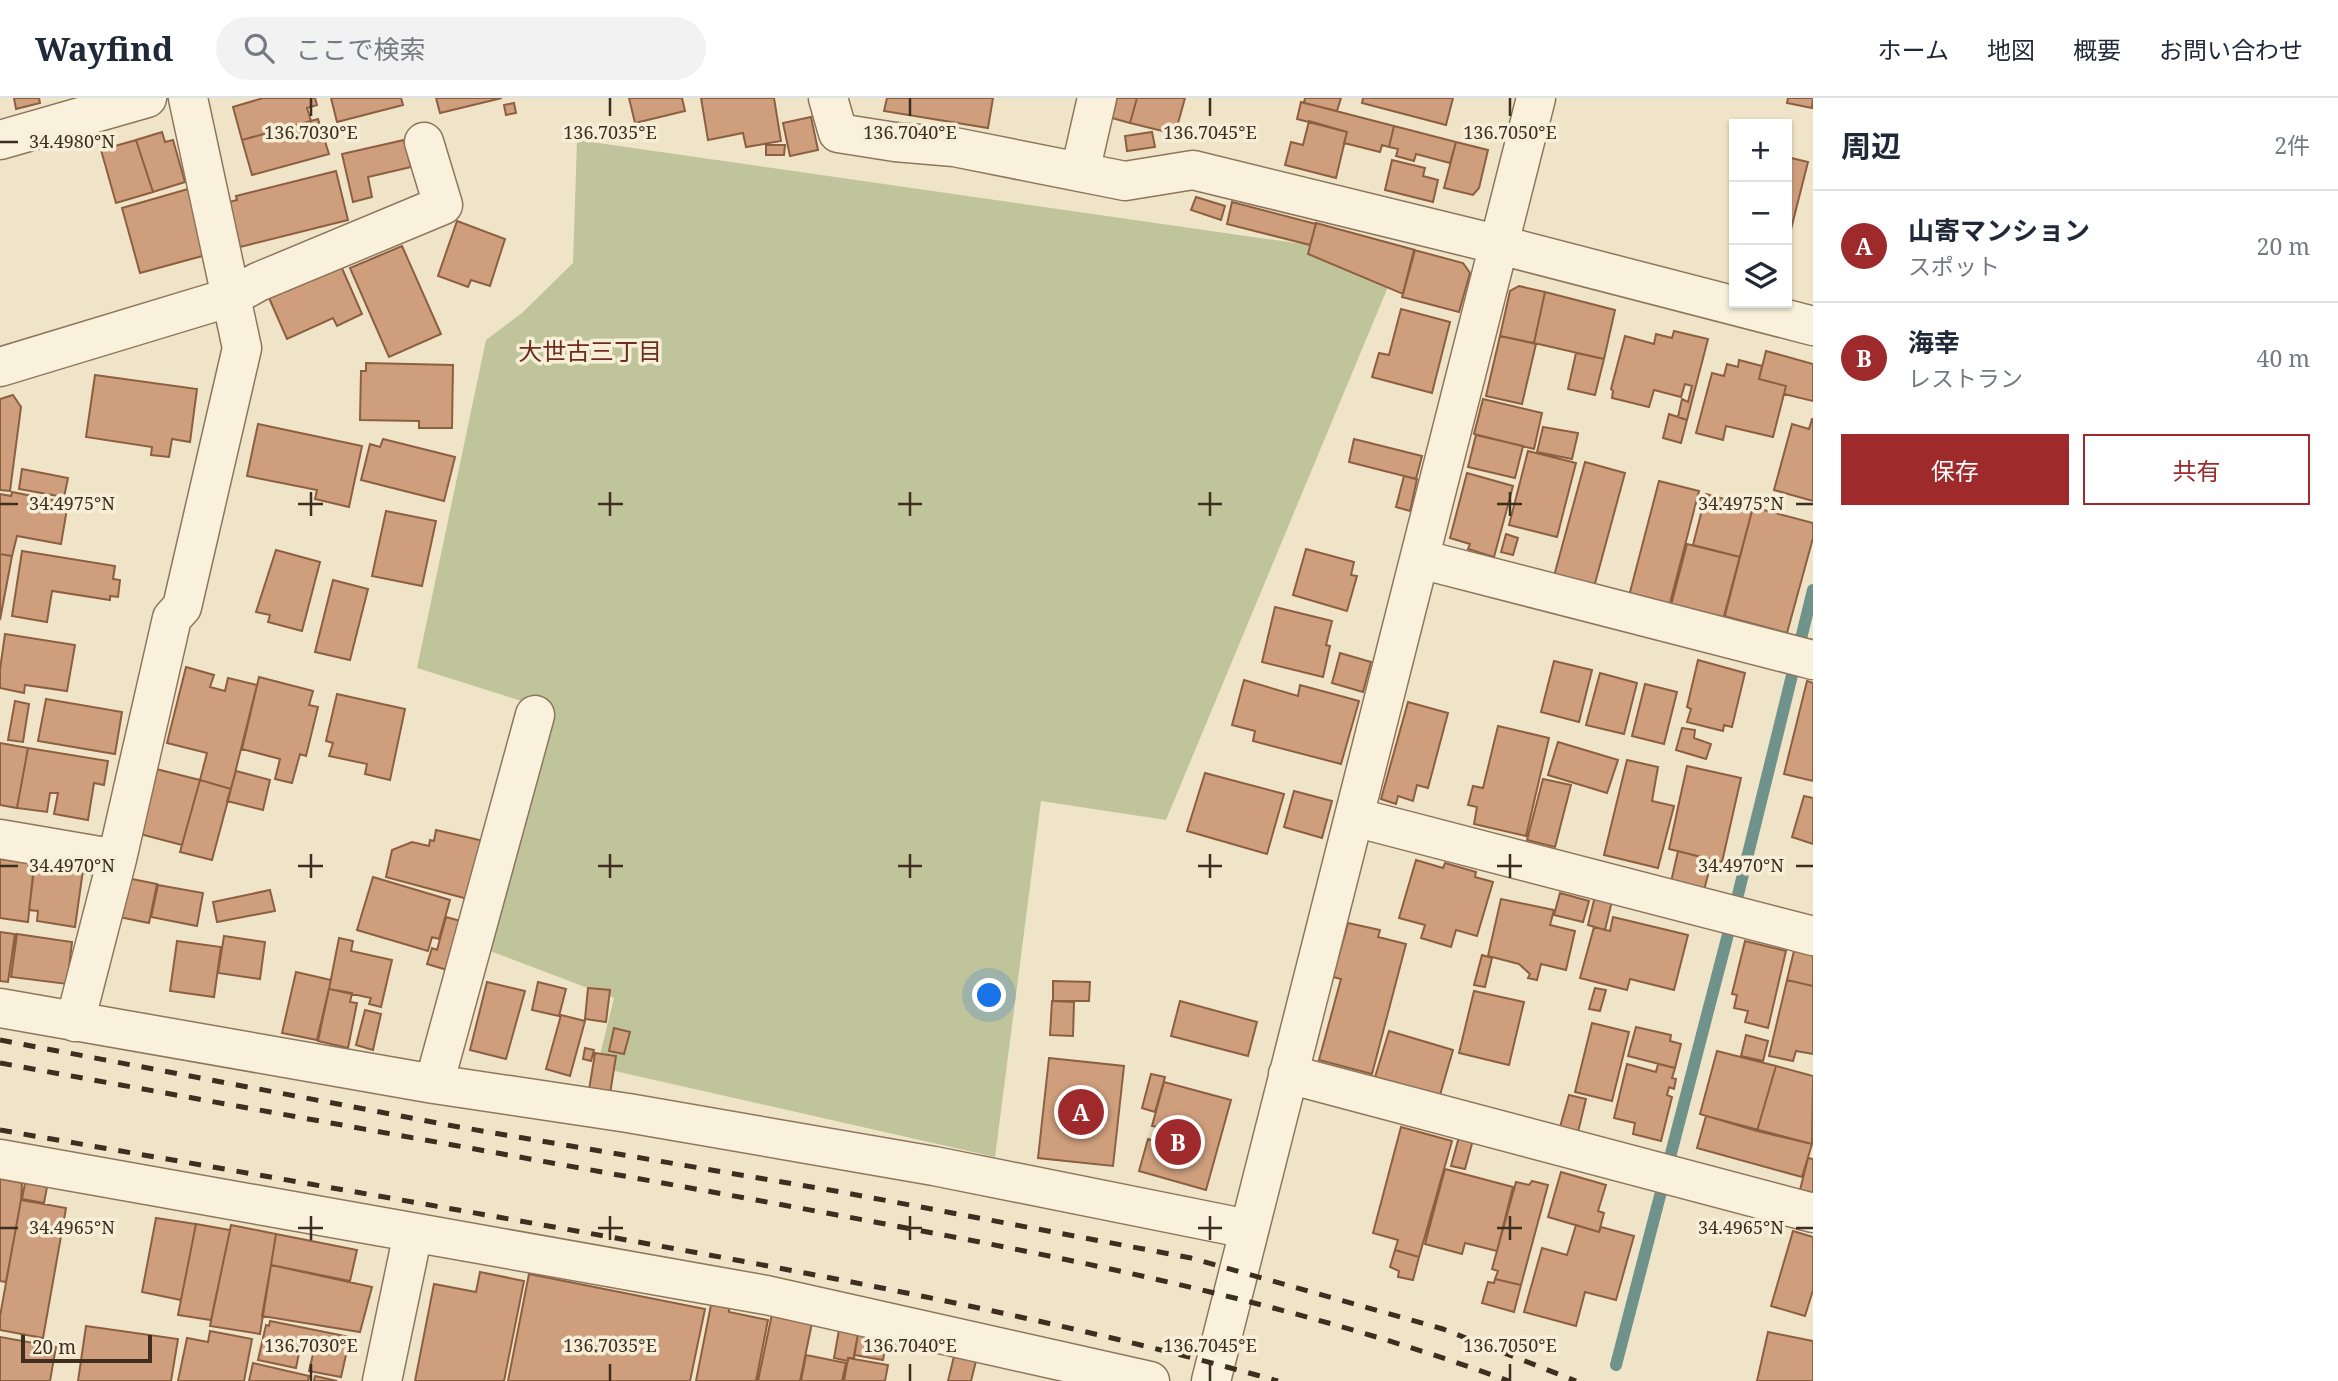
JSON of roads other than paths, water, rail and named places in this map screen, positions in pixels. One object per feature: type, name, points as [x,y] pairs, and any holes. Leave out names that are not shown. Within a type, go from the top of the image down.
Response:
[{"type":"street","points":[[0,141],[147,98]]},
{"type":"street","points":[[75,1021],[117,859],[172,618],[182,607],[242,348],[188,98]]},
{"type":"street","points":[[828,98],[838,133],[895,142],[954,147],[1125,181],[1193,170],[1500,244],[1813,326]]},
{"type":"street","points":[[1080,172],[1097,98]]},
{"type":"street","points":[[1211,1381],[1536,98]]},
{"type":"street","points":[[0,367],[232,297],[258,282],[443,205],[424,142]]},
{"type":"street","points":[[1420,559],[1795,655]]},
{"type":"street","points":[[434,1084],[535,715]]},
{"type":"street","points":[[1354,817],[1813,936]]},
{"type":"street","points":[[0,839],[117,859]]},
{"type":"street","points":[[0,1007],[434,1084],[628,1113],[934,1166],[1248,1229]]},
{"type":"street","points":[[1288,1074],[1813,1213]]},
{"type":"street","points":[[0,1159],[766,1295],[1150,1381]]},
{"type":"street","points":[[382,1381],[413,1233]]},
{"type":"waterway","points":[[1616,1365],[1733,915],[1813,590]]},
{"type":"railway","points":[[0,1040],[459,1127],[841,1192],[1191,1258],[1443,1329],[1576,1381]]},
{"type":"railway","points":[[0,1063],[1042,1254],[1230,1297],[1324,1322],[1509,1381]]},
{"type":"railway","points":[[0,1130],[638,1242],[880,1288],[1040,1321],[1278,1381]]},
{"type":"place","name":"山寄マンション","points":[[1081,1112]]},
{"type":"place","name":"海幸","points":[[1178,1142]]},
{"type":"district","name":"大世古三丁目","points":[[590,352]]}]
